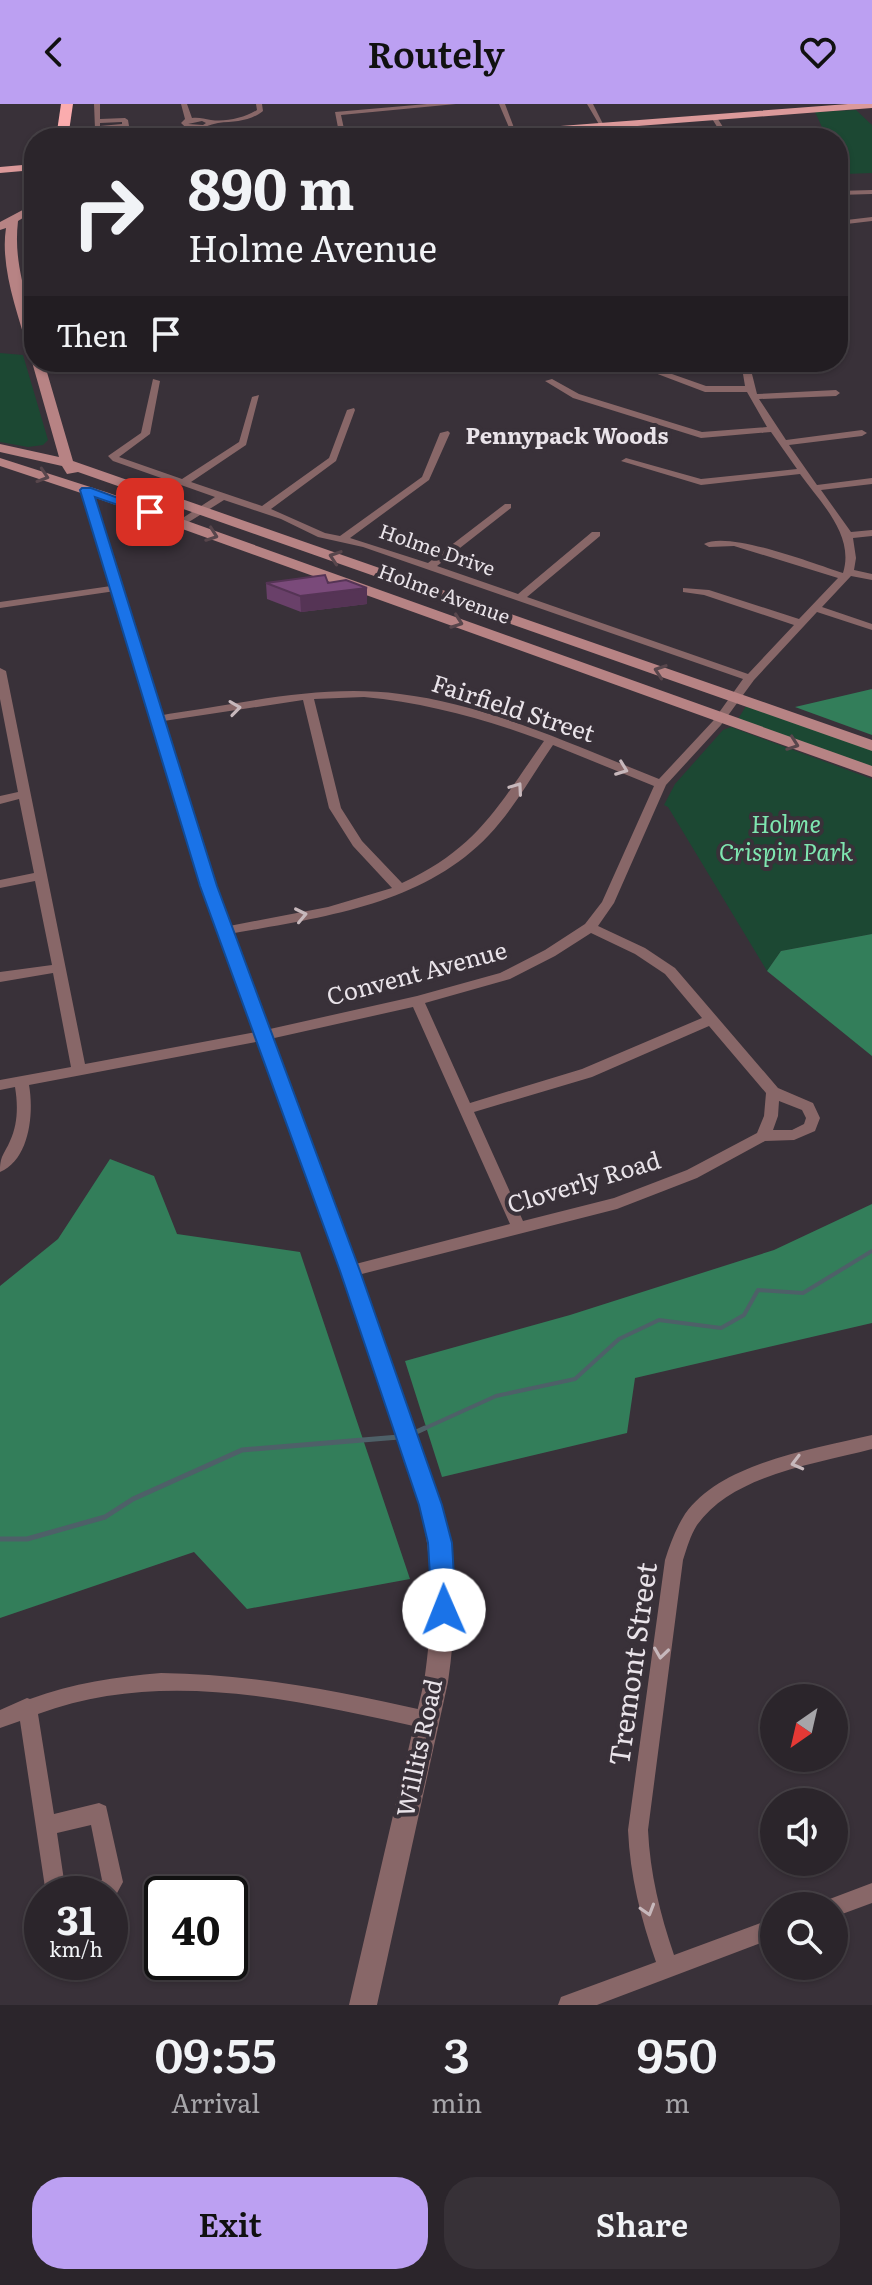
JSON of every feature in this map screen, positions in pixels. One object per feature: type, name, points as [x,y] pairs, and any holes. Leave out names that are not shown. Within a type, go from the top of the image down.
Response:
[{"type":"highway","points":[[63,128],[67,104]]},
{"type":"highway","points":[[74,128],[75,104]]},
{"type":"main road","points":[[564,128],[804,107],[872,105]]},
{"type":"main road","points":[[0,170],[24,168]]},
{"type":"main road","points":[[0,227],[24,214]]},
{"type":"main road","points":[[13,222],[3,246],[24,294]]},
{"type":"main road","points":[[13,222],[24,284]]},
{"type":"main road","name":"Willits Road","points":[[41,372],[74,466],[86,490]]},
{"type":"main road","name":"Willits Road","points":[[52,372],[74,466]]},
{"type":"main road","name":"Holme Avenue","points":[[0,448],[74,466],[872,746]]},
{"type":"main road","name":"Holme Avenue","points":[[0,462],[181,523],[872,772]]},
{"type":"main road","points":[[426,611],[445,596]]},
{"type":"street","points":[[97,104],[97,121]]},
{"type":"street","points":[[184,104],[189,120]]},
{"type":"street","points":[[211,122],[202,119],[184,123],[199,128],[211,122],[253,117],[260,111],[259,104]]},
{"type":"street","points":[[341,128],[337,113],[453,104]]},
{"type":"street","points":[[502,104],[512,128]]},
{"type":"street","points":[[590,104],[602,125]]},
{"type":"street","points":[[714,117],[721,128]]},
{"type":"street","points":[[848,193],[872,192]]},
{"type":"street","points":[[848,222],[872,219]]},
{"type":"street","points":[[658,372],[705,389],[752,393],[836,393]]},
{"type":"street","points":[[747,372],[752,393],[771,429],[848,535],[851,547],[847,575]]},
{"type":"street","name":"Holme Drive","points":[[156,381],[145,434],[113,456],[263,510],[322,535],[430,567],[750,678]]},
{"type":"street","points":[[549,381],[576,396],[701,435],[771,429]]},
{"type":"street","points":[[184,482],[243,443],[256,397]]},
{"type":"street","points":[[263,510],[333,459],[351,410]]},
{"type":"street","points":[[343,539],[426,478],[445,433]]},
{"type":"street","points":[[782,443],[862,433]]},
{"type":"street","points":[[626,461],[697,482],[801,471]]},
{"type":"street","points":[[814,488],[872,481]]},
{"type":"street","name":"Willits Road","points":[[86,490],[224,931],[350,1271],[440,1543],[444,1586],[443,1634],[427,1720],[363,2005]]},
{"type":"street","points":[[181,523],[223,496]]},
{"type":"street","points":[[430,567],[508,506]]},
{"type":"street","points":[[848,535],[872,533]]},
{"type":"street","points":[[520,598],[596,534]]},
{"type":"street","points":[[709,544],[735,543],[847,575],[872,577]]},
{"type":"street","name":"Convent Avenue","points":[[0,1085],[261,1036],[417,1001],[505,976],[550,953],[590,927],[621,878],[661,784],[720,717],[733,697],[847,575]]},
{"type":"street","points":[[0,605],[118,588]]},
{"type":"street","points":[[687,590],[705,592],[802,624]]},
{"type":"street","points":[[817,609],[872,627]]},
{"type":"street","points":[[0,671],[79,1069]]},
{"type":"street","name":"Fairfield Street","points":[[157,719],[308,697],[365,694],[417,699],[481,716],[661,784]]},
{"type":"street","points":[[308,697],[329,790],[343,825],[400,889]]},
{"type":"street","points":[[224,931],[351,905],[400,889],[447,864],[486,832],[549,742]]},
{"type":"street","points":[[0,800],[25,794]]},
{"type":"street","points":[[0,884],[40,876]]},
{"type":"street","points":[[590,927],[640,951],[664,967],[773,1092],[771,1116],[763,1136]]},
{"type":"street","points":[[0,977],[59,968]]},
{"type":"street","points":[[417,1001],[519,1228]]},
{"type":"street","points":[[466,1109],[587,1073],[712,1019]]},
{"type":"street","points":[[0,1166],[21,1136],[26,1102],[21,1082]]},
{"type":"street","name":"Cloverly Road","points":[[350,1271],[585,1212],[650,1191],[718,1162],[763,1136],[803,1133],[810,1127],[813,1118],[808,1107],[773,1092]]},
{"type":"street","name":"Tremont Street","points":[[668,1966],[644,1898],[638,1864],[638,1830],[674,1560],[685,1530],[710,1500],[732,1485],[782,1467],[872,1442]]},
{"type":"street","points":[[0,1719],[27,1707],[127,1684],[186,1679],[243,1683],[427,1720]]},
{"type":"street","points":[[27,1707],[53,1876]]},
{"type":"street","points":[[46,1826],[96,1813],[101,1816],[112,1876]]},
{"type":"street","points":[[848,1902],[872,1893]]},
{"type":"street","points":[[569,2005],[760,1933]]},
{"type":"green space","points":[[856,110],[872,125],[872,173],[848,174],[848,128],[822,128],[815,112]]},
{"type":"green space","points":[[0,353],[23,355],[24,372],[28,372],[48,440],[43,445],[28,447],[0,442]]},
{"type":"green space","points":[[872,689],[872,735],[795,707]]},
{"type":"green space","points":[[746,706],[872,750],[872,767],[738,719]]},
{"type":"green space","name":"Holme Crispin Park","points":[[731,727],[872,779],[872,934],[781,951],[767,971],[664,805],[675,784],[723,730]]},
{"type":"green space","points":[[872,934],[872,1056],[767,971],[781,951]]},
{"type":"green space","points":[[110,1159],[154,1176],[177,1234],[300,1252],[410,1579],[247,1609],[194,1552],[0,1618],[0,1286],[58,1239]]},
{"type":"green space","points":[[872,1204],[872,1323],[635,1378],[627,1433],[442,1477],[405,1361],[570,1315],[774,1250]]},
{"type":"building","points":[[325,575],[328,583],[346,580],[367,588],[300,596],[266,583]]},
{"type":"waterway","points":[[421,1430],[496,1396],[575,1379],[619,1339],[659,1320],[721,1328],[744,1315],[758,1290],[803,1293],[872,1251]]},
{"type":"waterway","points":[[412,1434],[425,1428]]},
{"type":"waterway","points":[[0,1539],[27,1539],[105,1517],[133,1499],[242,1450],[399,1437]]},
{"type":"district","name":"Pennypack Woods","points":[[567,436]]},
{"type":"route","points":[[150,512],[86,490],[208,886],[350,1271],[431,1505],[440,1543],[444,1610]]}]
